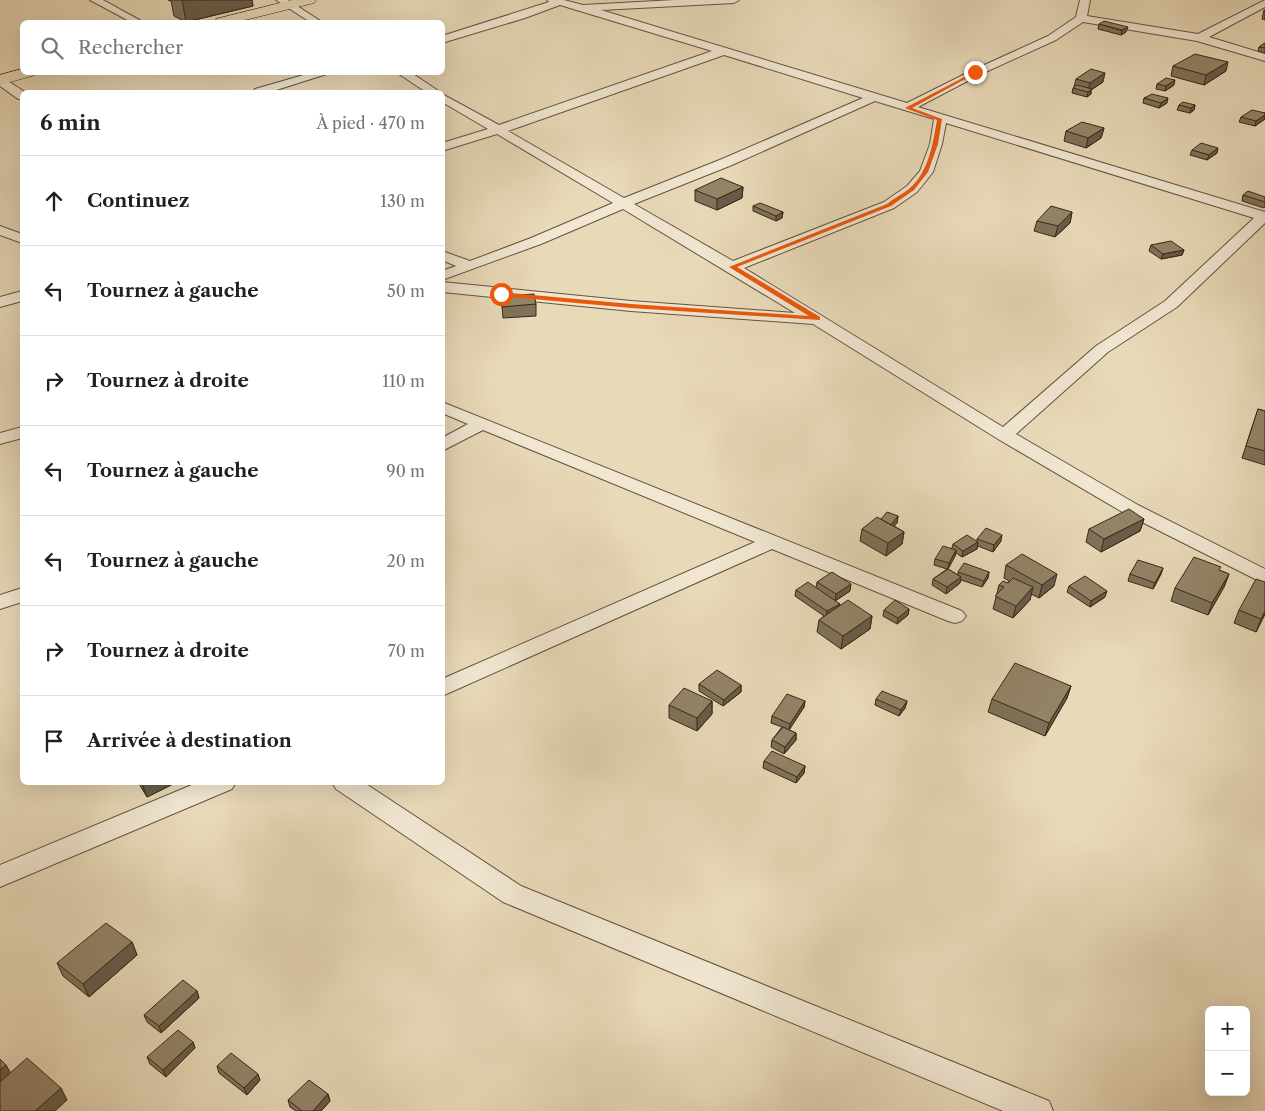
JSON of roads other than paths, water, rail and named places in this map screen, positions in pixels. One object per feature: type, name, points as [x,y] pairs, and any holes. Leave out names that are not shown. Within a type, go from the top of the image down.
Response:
[{"type":"main road","points":[[227,20],[285,2],[308,0]]},
{"type":"main road","points":[[0,80],[20,74]]},
{"type":"street","points":[[95,0],[134,20]]},
{"type":"street","points":[[583,8],[734,0]]},
{"type":"street","points":[[908,108],[975,72],[1052,38],[1081,18],[1085,0]]},
{"type":"street","points":[[445,39],[555,1],[1264,217]]},
{"type":"street","points":[[285,2],[314,20]]},
{"type":"street","points":[[1199,38],[1265,3]]},
{"type":"street","points":[[1081,18],[1199,38],[1265,58]]},
{"type":"street","points":[[445,146],[498,130],[721,52]]},
{"type":"street","points":[[266,90],[318,75]]},
{"type":"street","points":[[406,75],[431,90]]},
{"type":"street","points":[[0,80],[20,95]]},
{"type":"street","points":[[445,275],[536,241],[727,162],[873,98]]},
{"type":"street","points":[[445,99],[732,267],[1004,435],[1131,509],[1265,577]]},
{"type":"street","points":[[732,267],[889,205],[912,189],[926,172],[936,144],[940,119]]},
{"type":"street","points":[[1004,435],[1102,350],[1171,304],[1264,217]]},
{"type":"street","points":[[0,230],[20,238]]},
{"type":"street","points":[[445,256],[470,266]]},
{"type":"street","points":[[445,287],[631,306],[817,319]]},
{"type":"street","points":[[0,302],[20,297]]},
{"type":"street","points":[[445,408],[955,616]]},
{"type":"street","points":[[445,444],[481,424]]},
{"type":"street","points":[[0,439],[20,433]]},
{"type":"street","points":[[445,687],[771,542]]},
{"type":"street","points":[[0,602],[20,596]]},
{"type":"street","points":[[0,876],[217,785]]},
{"type":"street","points":[[348,785],[512,894],[1038,1111]]}]
